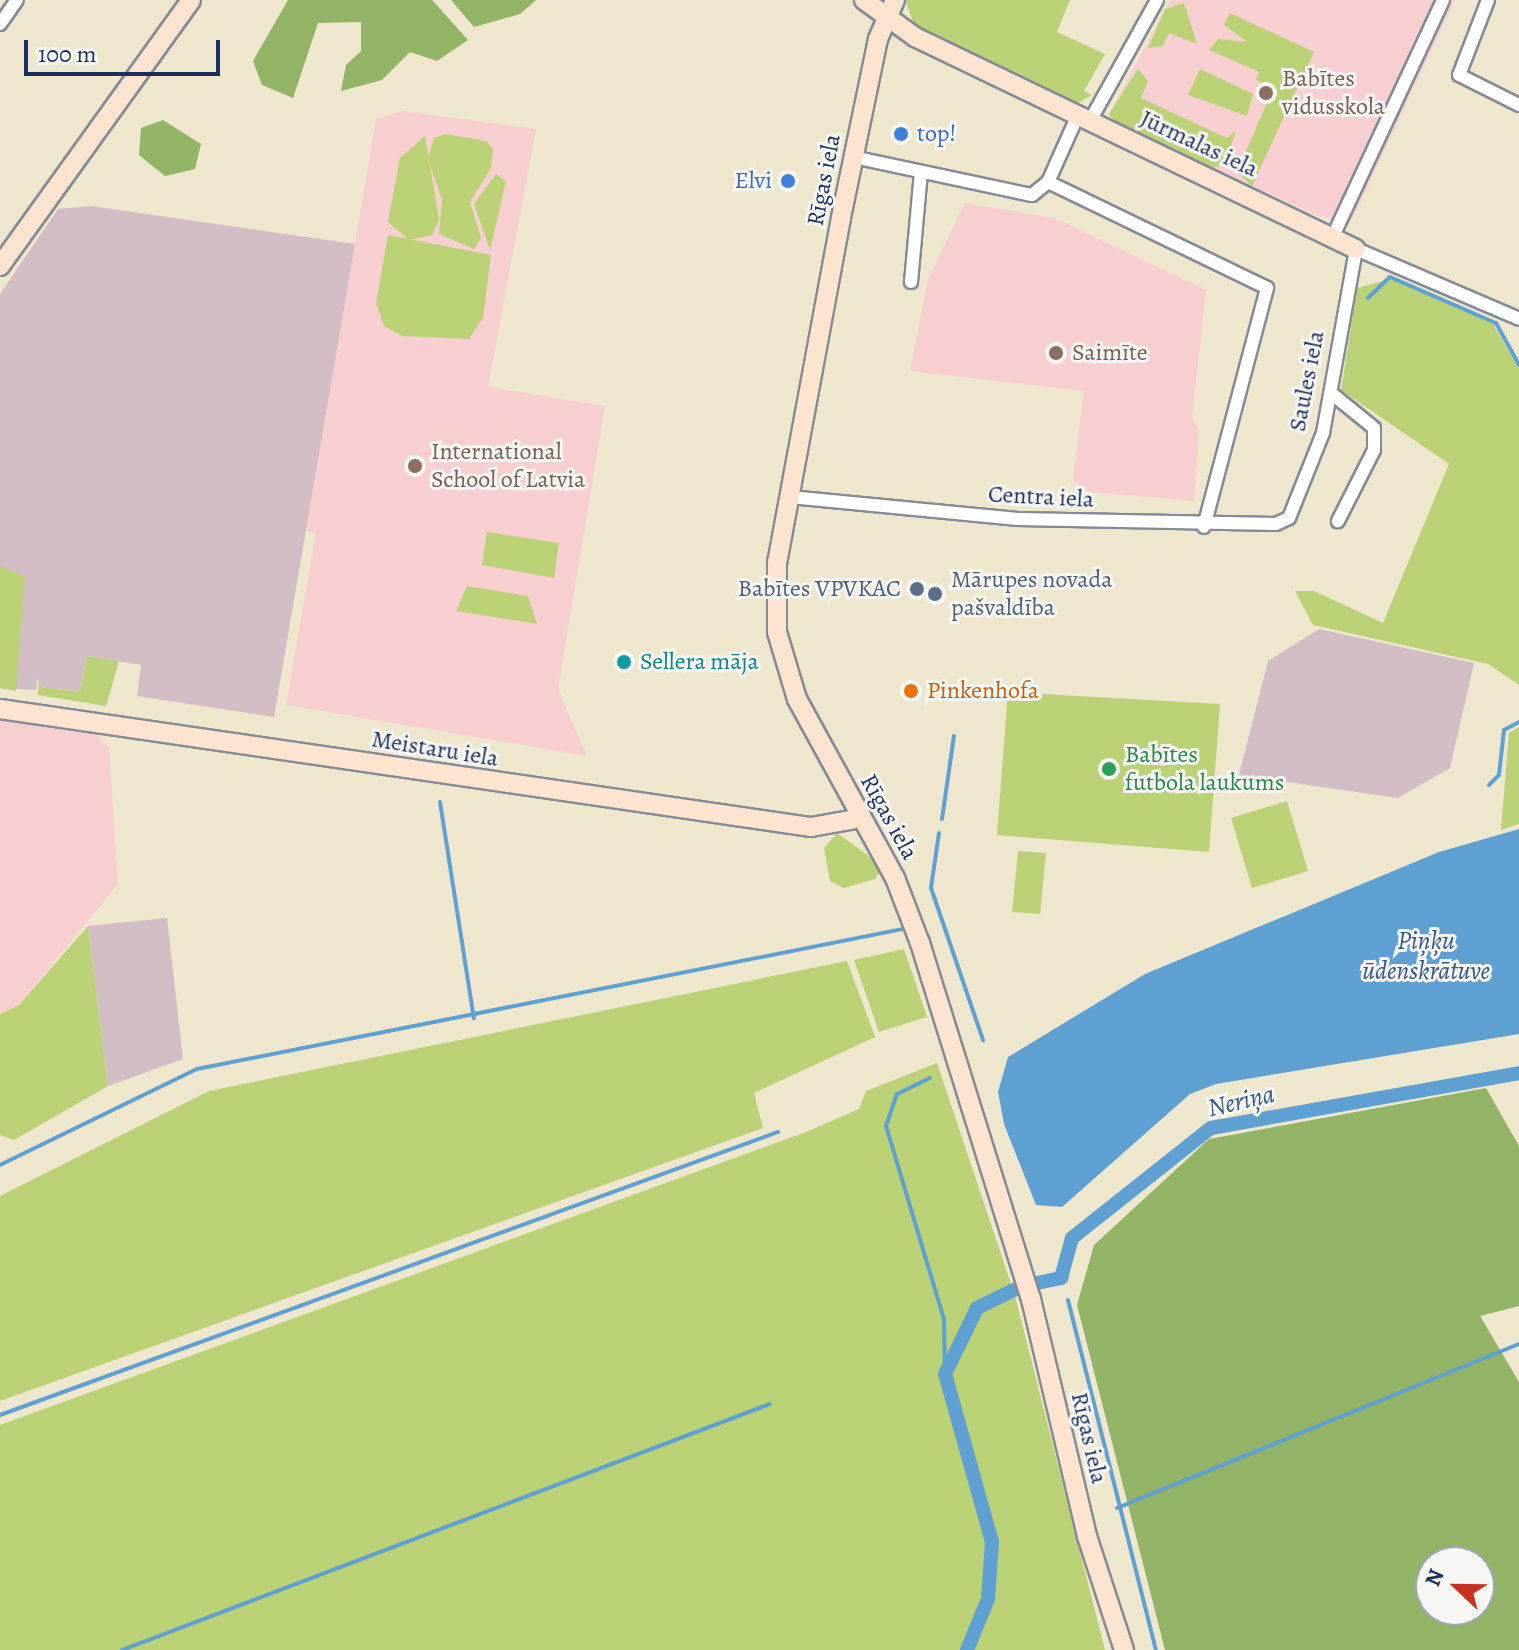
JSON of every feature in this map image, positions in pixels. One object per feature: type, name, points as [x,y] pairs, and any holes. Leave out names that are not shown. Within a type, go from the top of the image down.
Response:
[{"type":"main road","points":[[0,266],[191,0]]},
{"type":"main road","name":"Jūrmalas iela","points":[[864,0],[891,9],[1084,118],[1334,234],[1356,249]]},
{"type":"main road","name":"Rīgas iela","points":[[891,9],[853,157],[775,588],[783,665],[862,818],[920,943],[1031,1299],[1087,1536],[1124,1650]]},
{"type":"main road","name":"Meistaru iela","points":[[0,709],[811,827],[862,818]]},
{"type":"street","points":[[0,24],[17,0]]},
{"type":"street","points":[[853,157],[1032,195],[1048,182],[1157,0]]},
{"type":"street","points":[[1334,234],[1443,0]]},
{"type":"street","points":[[1488,0],[1459,75],[1519,105]]},
{"type":"street","points":[[911,282],[921,172]]},
{"type":"street","points":[[1048,182],[1267,288],[1204,527]]},
{"type":"street","name":"Jūrmalas iela","points":[[1356,249],[1519,319]]},
{"type":"street","name":"Saules iela","points":[[1289,518],[1331,393],[1356,249]]},
{"type":"street","points":[[1331,393],[1374,428],[1374,450],[1338,521]]},
{"type":"street","name":"Centra iela","points":[[790,497],[1018,519],[1204,527],[1254,529],[1289,518]]},
{"type":"shaded area","name":"Babītes vidusskola","points":[[1170,0],[1455,0],[1352,220],[1320,217],[1114,123],[1109,114]]},
{"type":"shaded area","points":[[403,111],[536,129],[488,387],[605,406],[558,689],[587,756],[286,705],[316,533],[306,531],[376,119]]},
{"type":"shaded area","name":"Saimīte","points":[[965,203],[1055,218],[1206,290],[1192,418],[1199,431],[1194,501],[1089,492],[1073,480],[1084,391],[910,371],[928,279]]},
{"type":"shaded area","points":[[91,206],[355,244],[274,717],[137,696],[141,665],[87,656],[80,692],[39,687],[38,675],[36,690],[0,688],[0,294],[58,209]]},
{"type":"shaded area","points":[[1319,629],[1474,663],[1450,768],[1398,798],[1239,775],[1268,661]]},
{"type":"shaded area","points":[[0,719],[94,731],[109,748],[118,884],[19,1005],[0,1014]]},
{"type":"shaded area","points":[[167,918],[183,1059],[108,1086],[88,926]]},
{"type":"green space","points":[[288,0],[432,0],[468,40],[437,61],[410,52],[382,80],[341,91],[346,65],[361,51],[361,22],[318,23],[293,98],[262,85],[253,61]]},
{"type":"green space","points":[[451,0],[536,0],[520,14],[474,27]]},
{"type":"green space","points":[[905,0],[1070,0],[1057,32],[1105,54],[1084,91],[1092,95],[1076,104],[914,25]]},
{"type":"green space","points":[[1184,3],[1197,44],[1169,33],[1163,46],[1148,48],[1165,9]]},
{"type":"green space","points":[[1230,13],[1314,52],[1252,186],[1237,172],[1273,89],[1256,80],[1259,72],[1209,50],[1218,39],[1247,42],[1224,25]]},
{"type":"green space","points":[[1138,69],[1148,81],[1141,98],[1227,138],[1236,130],[1225,165],[1213,168],[1114,123],[1109,114]]},
{"type":"green space","points":[[1200,69],[1253,94],[1247,116],[1188,95]]},
{"type":"green space","points":[[163,120],[201,144],[195,169],[165,176],[139,155],[141,128]]},
{"type":"green space","points":[[446,134],[486,141],[493,149],[491,168],[470,202],[481,238],[474,249],[439,234],[442,200],[428,159],[434,138]]},
{"type":"green space","points":[[425,136],[439,220],[432,235],[409,240],[388,222],[400,158]]},
{"type":"green space","points":[[496,174],[506,181],[490,250],[474,204]]},
{"type":"green space","points":[[388,235],[491,255],[483,318],[469,339],[402,336],[384,326],[376,303]]},
{"type":"green space","points":[[1394,278],[1493,324],[1519,369],[1519,685],[1488,664],[1313,625],[1295,591],[1314,591],[1383,623],[1449,464],[1341,390],[1357,288]]},
{"type":"green space","points":[[487,532],[559,543],[554,578],[482,565]]},
{"type":"green space","points":[[0,566],[25,576],[16,691],[0,688]]},
{"type":"green space","points":[[467,586],[528,596],[537,624],[456,611]]},
{"type":"green space","points":[[87,656],[119,661],[106,706],[38,695],[39,675],[40,687],[80,692]]},
{"type":"green space","name":"Babītes futbola laukums","points":[[1008,692],[1220,704],[1209,852],[997,835]]},
{"type":"green space","points":[[1519,727],[1519,824],[1501,830],[1509,733]]},
{"type":"green space","points":[[1287,801],[1308,871],[1252,888],[1231,818]]},
{"type":"green space","points":[[837,833],[873,859],[880,871],[875,879],[844,888],[830,881],[824,848]]},
{"type":"green space","points":[[1018,851],[1046,853],[1040,914],[1012,912]]},
{"type":"green space","points":[[88,926],[108,1086],[14,1140],[0,1135],[0,1014],[19,1005]]},
{"type":"green space","points":[[904,949],[927,1017],[879,1032],[854,960]]},
{"type":"green space","points":[[847,961],[875,1037],[754,1093],[763,1128],[0,1401],[0,1196],[209,1091]]},
{"type":"green space","points":[[937,1063],[1015,1296],[1105,1650],[0,1650],[0,1425],[806,1132],[859,1109],[866,1091]]},
{"type":"green space","points":[[1486,1088],[1519,1146],[1519,1306],[1480,1316],[1519,1382],[1519,1650],[1165,1650],[1077,1305],[1094,1245],[1209,1139]]},
{"type":"water","name":"Piņķu ūdenskrātuve","points":[[1519,829],[1519,1034],[1216,1084],[1190,1094],[1062,1207],[1036,1205],[1004,1124],[998,1092],[1008,1057],[1145,974],[1439,852]]},
{"type":"waterway","points":[[1368,298],[1390,277],[1496,323],[1519,365]]},
{"type":"waterway","points":[[1489,785],[1499,775],[1504,730],[1519,722]]},
{"type":"waterway","points":[[942,819],[954,736]]},
{"type":"waterway","points":[[440,802],[474,1018]]},
{"type":"waterway","points":[[939,833],[931,888],[983,1040]]},
{"type":"waterway","points":[[0,1165],[197,1069],[903,929]]},
{"type":"waterway","name":"Neriņa","points":[[1037,1283],[1061,1278],[1072,1238],[1211,1128],[1519,1073]]},
{"type":"waterway","points":[[930,1078],[897,1094],[886,1126],[944,1319],[945,1374]]},
{"type":"waterway","points":[[0,1415],[778,1132]]},
{"type":"waterway","name":"Neriņa","points":[[967,1650],[988,1599],[992,1542],[945,1374],[977,1308],[1016,1289]]},
{"type":"waterway","points":[[1068,1300],[1156,1650]]},
{"type":"waterway","points":[[1117,1508],[1519,1344]]},
{"type":"waterway","points":[[122,1650],[770,1404]]},
{"type":"place","name":"Babītes vidusskola","points":[[1266,93]]},
{"type":"place","name":"top!","points":[[901,134]]},
{"type":"place","name":"Elvi","points":[[788,181]]},
{"type":"place","name":"Saimīte","points":[[1056,353]]},
{"type":"place","name":"International School of Latvia","points":[[415,466]]},
{"type":"place","name":"Babītes VPVKAC","points":[[917,589]]},
{"type":"place","name":"Mārupes novada pašvaldība","points":[[935,594]]},
{"type":"place","name":"Sellera māja","points":[[624,662]]},
{"type":"place","name":"Pinkenhofa","points":[[911,691]]},
{"type":"place","name":"Babītes futbola laukums","points":[[1109,769]]}]
